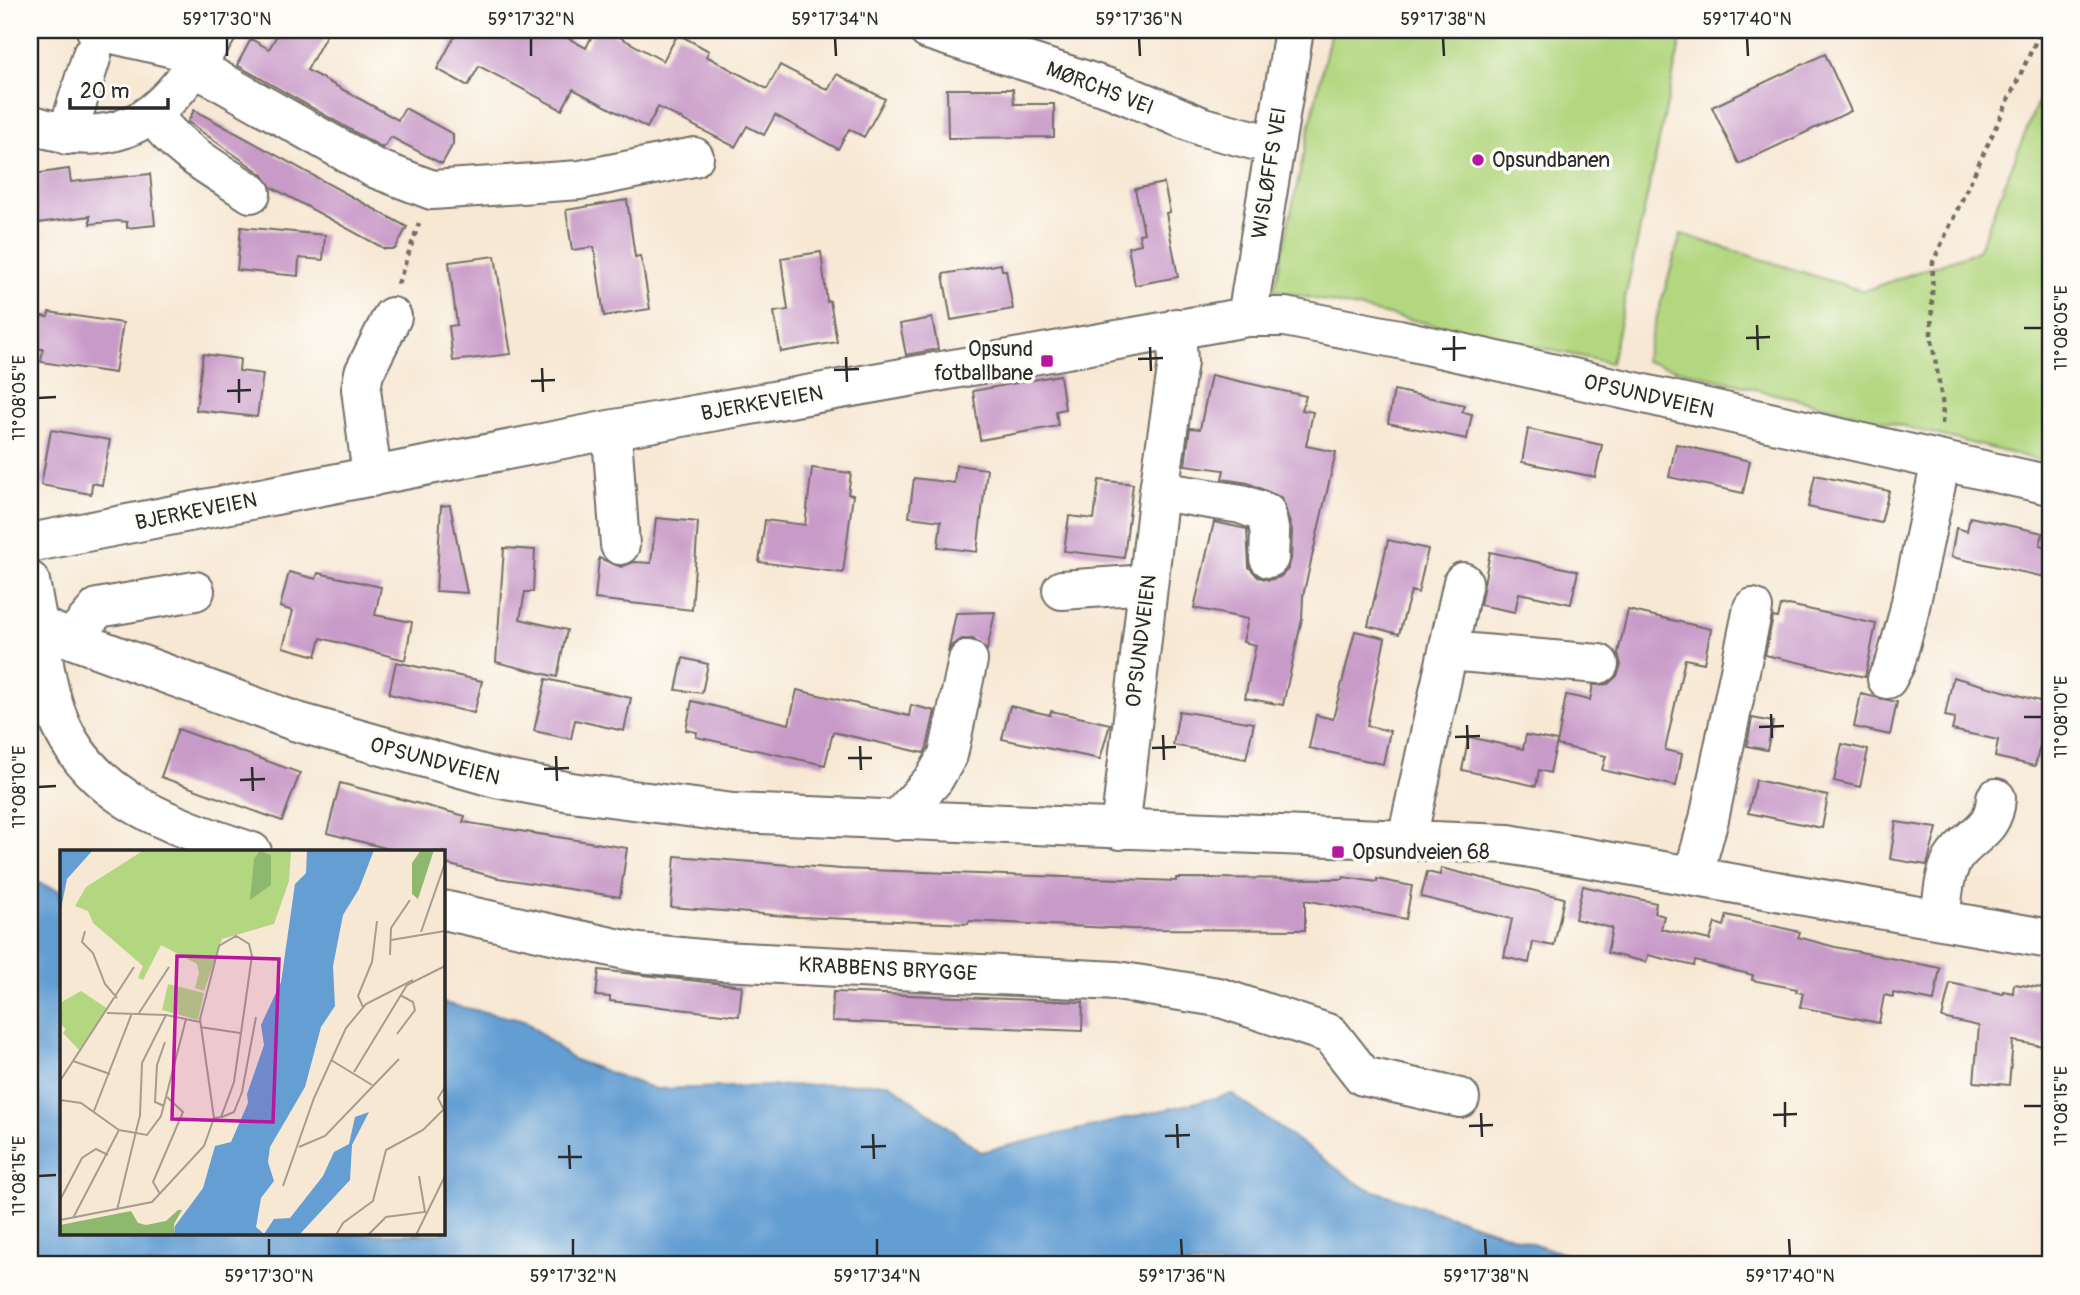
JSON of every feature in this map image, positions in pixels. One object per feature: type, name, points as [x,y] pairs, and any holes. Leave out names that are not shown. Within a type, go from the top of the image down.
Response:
[{"type":"street","name":"MØRCHS VEI","points":[[928,30],[1112,89],[1203,127],[1273,145]]},
{"type":"street","name":"WISLØFFS VEI","points":[[1247,317],[1273,145],[1294,30]]},
{"type":"street","points":[[66,135],[94,42],[205,51],[374,168],[432,190],[580,180],[694,158]]},
{"type":"street","points":[[30,124],[66,135],[94,137],[114,134],[131,127],[152,113],[205,51]]},
{"type":"street","points":[[152,113],[163,130],[182,146],[251,193]]},
{"type":"street","points":[[372,477],[361,389],[364,373],[391,317]]},
{"type":"street","name":"OPSUNDVEIEN","points":[[1247,317],[1285,317],[1399,339],[2050,485]]},
{"type":"street","name":"BJERKEVEIEN","points":[[30,543],[609,430],[1247,317]]},
{"type":"street","name":"OPSUNDVEIEN","points":[[1120,830],[1158,491],[1178,362],[1176,328]]},
{"type":"street","points":[[609,430],[613,449],[620,545]]},
{"type":"street","points":[[1887,679],[1895,664],[1908,616],[1941,461]]},
{"type":"street","points":[[1158,491],[1241,504],[1266,513],[1270,534],[1269,558]]},
{"type":"street","points":[[30,580],[55,632],[47,685],[61,726],[83,758],[112,789],[140,808],[172,825],[246,850]]},
{"type":"street","points":[[1407,839],[1463,582]]},
{"type":"street","points":[[1062,590],[1148,583]]},
{"type":"street","points":[[55,632],[98,608],[195,591]]},
{"type":"street","points":[[1693,876],[1709,819],[1753,608]]},
{"type":"street","name":"OPSUNDVEIEN","points":[[55,632],[175,679],[295,721],[496,778],[571,792],[733,813],[1508,844],[2050,939]]},
{"type":"street","points":[[1448,651],[1599,664]]},
{"type":"street","points":[[896,821],[934,779],[948,755],[968,660]]},
{"type":"street","points":[[1940,919],[1947,875],[1952,862],[1990,823],[1995,814],[1996,798]]},
{"type":"street","name":"KRABBENS BRYGGE","points":[[444,910],[639,953],[722,961],[1117,981],[1171,988],[1218,997],[1330,1034],[1363,1076],[1460,1098]]},
{"type":"path","points":[[1941,461],[1943,406],[1931,335],[1933,262],[2041,30]]},
{"type":"path","points":[[391,317],[401,267],[432,190]]},
{"type":"green space","name":"Opsundbanen","points":[[1331,30],[1683,30],[1611,363],[1274,290]]},
{"type":"green space","points":[[2050,71],[2050,463],[1644,361],[1681,234],[1863,291],[1978,251]]},
{"type":"water","points":[[30,880],[60,891],[60,1236],[444,1236],[444,1003],[525,1021],[572,1059],[655,1089],[889,1083],[981,1152],[1232,1094],[1363,1187],[1598,1265],[30,1265]]},
{"type":"building","points":[[280,30],[329,30],[307,70],[398,120],[405,108],[453,134],[453,144],[442,164],[391,137],[383,148],[237,65],[251,39],[269,49]]},
{"type":"building","points":[[458,30],[553,30],[586,48],[595,30],[607,30],[663,61],[678,34],[709,51],[706,56],[767,89],[780,65],[828,90],[837,74],[885,99],[864,137],[849,129],[838,149],[775,115],[764,135],[747,126],[735,147],[658,107],[647,128],[573,89],[562,110],[479,66],[468,86],[437,69]]},
{"type":"building","points":[[1825,54],[1851,111],[1739,164],[1712,107]]},
{"type":"building","points":[[947,89],[1013,89],[1014,104],[1054,104],[1054,137],[948,138]]},
{"type":"building","points":[[194,110],[407,227],[395,249],[385,249],[271,187],[263,175],[188,122]]},
{"type":"building","points":[[69,169],[71,182],[150,174],[155,225],[127,228],[127,222],[118,221],[90,224],[90,216],[38,223],[33,174]]},
{"type":"building","points":[[1164,183],[1170,212],[1166,213],[1178,277],[1135,285],[1128,247],[1141,244],[1139,234],[1144,233],[1135,189]]},
{"type":"building","points":[[627,200],[635,257],[640,256],[650,309],[604,316],[594,247],[572,250],[566,210]]},
{"type":"building","points":[[241,227],[325,235],[323,260],[299,258],[298,276],[237,270]]},
{"type":"building","points":[[821,252],[827,302],[830,301],[837,342],[781,352],[774,312],[788,310],[781,258]]},
{"type":"building","points":[[495,256],[511,354],[453,361],[449,326],[457,325],[449,262]]},
{"type":"building","points":[[1001,264],[1002,270],[1006,270],[1013,309],[951,320],[943,274]]},
{"type":"building","points":[[49,312],[123,323],[115,373],[41,362],[43,349],[30,348],[30,314],[48,317]]},
{"type":"building","points":[[932,318],[938,349],[906,355],[900,324]]},
{"type":"building","points":[[203,354],[240,359],[239,371],[263,374],[257,417],[196,410]]},
{"type":"building","points":[[1060,375],[1065,409],[1056,411],[1058,426],[980,440],[973,391]]},
{"type":"building","points":[[1211,375],[1306,396],[1302,410],[1313,412],[1306,446],[1336,452],[1303,596],[1302,619],[1283,705],[1245,698],[1256,645],[1243,642],[1248,619],[1194,608],[1214,522],[1247,529],[1249,567],[1258,577],[1269,580],[1280,577],[1288,569],[1291,559],[1292,530],[1282,498],[1248,483],[1222,479],[1224,470],[1185,465],[1190,428],[1200,429]]},
{"type":"building","points":[[1394,390],[1464,405],[1462,412],[1472,414],[1467,439],[1388,423]]},
{"type":"building","points":[[1528,429],[1602,445],[1595,477],[1522,462]]},
{"type":"building","points":[[51,430],[110,440],[102,485],[92,483],[91,494],[41,485]]},
{"type":"building","points":[[1676,444],[1750,461],[1743,493],[1669,477]]},
{"type":"building","points":[[956,465],[987,469],[977,552],[938,547],[941,521],[909,517],[914,478],[954,483]]},
{"type":"building","points":[[812,468],[851,473],[848,494],[853,495],[843,573],[759,562],[765,520],[805,525]]},
{"type":"building","points":[[1815,475],[1889,491],[1881,523],[1808,507]]},
{"type":"building","points":[[1099,480],[1133,484],[1124,558],[1064,551],[1069,516],[1094,519]]},
{"type":"building","points":[[450,505],[467,593],[436,591],[441,506]]},
{"type":"building","points":[[1970,517],[2043,533],[2040,545],[2050,548],[2050,578],[1951,557],[1956,528],[1967,531]]},
{"type":"building","points":[[656,518],[698,522],[692,610],[595,599],[599,558],[621,567],[634,562],[651,563]]},
{"type":"building","points":[[1388,540],[1428,549],[1418,593],[1411,591],[1399,634],[1368,626]]},
{"type":"building","points":[[504,548],[535,550],[533,592],[525,592],[520,619],[567,630],[557,677],[496,662]]},
{"type":"building","points":[[1490,552],[1578,571],[1571,604],[1519,593],[1515,612],[1480,605]]},
{"type":"building","points":[[289,572],[316,579],[318,573],[381,587],[375,615],[412,622],[405,660],[321,638],[316,656],[283,647],[293,611],[280,607]]},
{"type":"building","points":[[1789,605],[1876,624],[1865,677],[1765,655],[1773,617],[1778,618],[1781,606]]},
{"type":"building","points":[[1628,610],[1711,629],[1704,663],[1685,659],[1665,750],[1682,754],[1676,786],[1602,770],[1606,756],[1557,745],[1566,695],[1590,700],[1593,685],[1608,684],[1617,676],[1621,665],[1618,653]]},
{"type":"building","points":[[995,612],[987,650],[973,639],[962,639],[952,645],[948,653],[956,613]]},
{"type":"building","points":[[1355,631],[1385,638],[1367,726],[1390,731],[1383,764],[1309,748],[1316,715],[1333,719]]},
{"type":"building","points":[[683,658],[708,664],[702,693],[676,690]]},
{"type":"building","points":[[396,662],[482,681],[474,713],[389,694]]},
{"type":"building","points":[[1953,677],[2050,704],[2035,766],[1995,757],[1998,740],[1952,730],[1955,718],[1945,716]]},
{"type":"building","points":[[546,679],[631,698],[624,731],[575,720],[571,739],[534,731]]},
{"type":"building","points":[[797,690],[909,716],[911,705],[935,711],[927,747],[924,753],[833,732],[825,765],[696,737],[697,732],[686,730],[692,701],[789,724]]},
{"type":"building","points":[[1861,694],[1897,702],[1890,735],[1854,727]]},
{"type":"building","points":[[1010,706],[1050,715],[1051,711],[1110,724],[1100,759],[1002,739]]},
{"type":"building","points":[[1179,711],[1254,723],[1246,759],[1173,745]]},
{"type":"building","points":[[1752,718],[1773,722],[1767,750],[1747,746]]},
{"type":"building","points":[[178,729],[300,773],[282,821],[161,777]]},
{"type":"building","points":[[1526,735],[1557,741],[1550,773],[1539,770],[1536,786],[1462,770],[1469,737],[1523,749]]},
{"type":"building","points":[[1842,744],[1868,750],[1860,787],[1834,781]]},
{"type":"building","points":[[1756,780],[1828,796],[1822,828],[1748,813]]},
{"type":"building","points":[[340,783],[465,816],[463,822],[627,848],[620,897],[498,878],[444,863],[444,850],[393,850],[327,833]]},
{"type":"building","points":[[1896,822],[1937,828],[1927,865],[1890,859]]},
{"type":"building","points":[[675,856],[841,869],[1176,881],[1176,878],[1344,877],[1377,882],[1377,879],[1412,886],[1406,919],[1305,900],[1305,930],[1131,929],[969,921],[968,924],[800,917],[671,907]]},
{"type":"building","points":[[1441,868],[1564,898],[1554,946],[1533,942],[1529,963],[1504,957],[1512,919],[1421,897],[1427,872],[1440,875]]},
{"type":"building","points":[[1583,886],[1656,903],[1654,913],[1664,916],[1661,929],[1710,940],[1715,923],[1724,926],[1727,915],[1800,932],[1798,937],[1835,947],[1940,968],[1934,1001],[1893,993],[1893,997],[1884,995],[1879,1023],[1800,1007],[1803,993],[1796,992],[1797,989],[1752,980],[1753,975],[1695,961],[1694,966],[1648,955],[1646,962],[1607,953],[1612,928],[1575,919]]},
{"type":"building","points":[[599,970],[742,986],[739,1016],[610,1001],[610,997],[596,996]]},
{"type":"building","points":[[1950,983],[2003,994],[2003,991],[2013,993],[2014,984],[2050,989],[2050,1047],[2013,1041],[2009,1085],[1974,1082],[1979,1026],[1942,1018]]},
{"type":"building","points":[[833,992],[1083,1002],[1082,1031],[832,1021]]},
{"type":"place","name":"Opsundbanen","points":[[1478,160]]},
{"type":"place","name":"Opsund fotballbane","points":[[1047,361]]},
{"type":"place","name":"Opsundveien 68","points":[[1338,852]]}]
